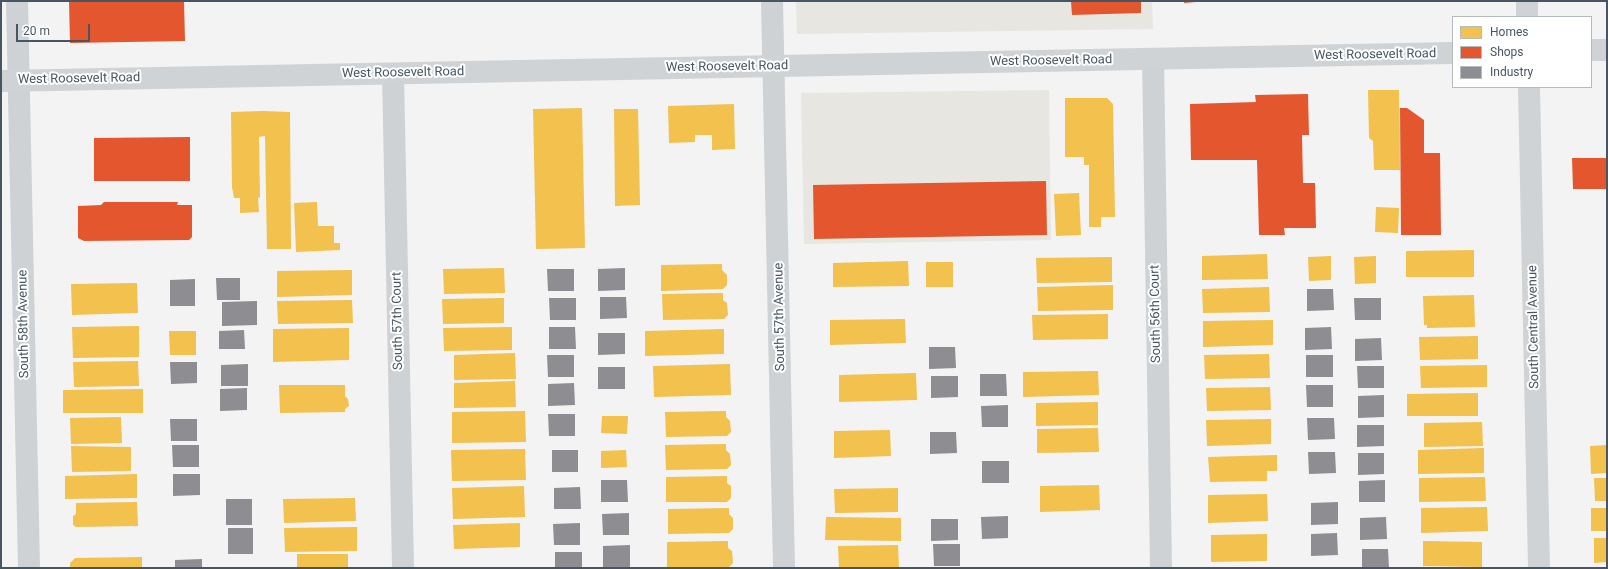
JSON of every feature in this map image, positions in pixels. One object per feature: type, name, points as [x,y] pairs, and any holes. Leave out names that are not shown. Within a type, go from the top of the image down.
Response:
[{"type":"main road","points":[[1527,1],[1527,16]]},
{"type":"main road","points":[[1592,50],[1607,50]]},
{"type":"main road","name":"West Roosevelt Road","points":[[10,81],[1452,53]]},
{"type":"main road","name":"South Central Avenue","points":[[1529,88],[1539,568]]},
{"type":"street","name":"South 58th Avenue","points":[[17,1],[10,81],[29,568]]},
{"type":"street","name":"South 57th Avenue","points":[[772,1],[784,568]]},
{"type":"street","name":"South 56th Court","points":[[1153,59],[1161,568]]},
{"type":"street","name":"South 57th Court","points":[[393,74],[403,568]]},
{"type":"shaded area","points":[[796,1],[1152,1],[1153,29],[797,34]]},
{"type":"shaded area","points":[[1049,90],[1051,240],[804,244],[801,93]]},
{"type":"building: Homes","points":[[1368,90],[1399,90],[1400,170],[1374,170],[1373,141],[1369,138]]},
{"type":"building: Homes","points":[[1065,98],[1107,98],[1113,104],[1115,217],[1101,217],[1101,227],[1089,227],[1089,165],[1084,165],[1084,157],[1065,157]]},
{"type":"building: Homes","points":[[734,104],[735,149],[712,150],[712,135],[695,135],[695,142],[669,143],[668,106]]},
{"type":"building: Homes","points":[[582,108],[585,248],[536,249],[533,109]]},
{"type":"building: Homes","points":[[614,109],[638,109],[640,205],[615,206]]},
{"type":"building: Homes","points":[[231,112],[290,112],[291,249],[267,249],[265,136],[259,137],[259,212],[240,213],[240,198],[234,198],[232,187]]},
{"type":"building: Homes","points":[[1079,193],[1081,235],[1056,236],[1054,194]]},
{"type":"building: Homes","points":[[317,202],[318,226],[334,226],[334,243],[340,243],[340,250],[296,252],[294,203]]},
{"type":"building: Homes","points":[[1376,207],[1399,208],[1398,233],[1375,232]]},
{"type":"building: Homes","points":[[1474,250],[1474,277],[1406,277],[1406,251]]},
{"type":"building: Homes","points":[[1267,254],[1268,279],[1202,280],[1202,256]]},
{"type":"building: Homes","points":[[1331,256],[1331,280],[1309,281],[1308,257]]},
{"type":"building: Homes","points":[[1376,256],[1376,283],[1355,284],[1354,257]]},
{"type":"building: Homes","points":[[1112,257],[1112,282],[1037,283],[1036,258]]},
{"type":"building: Homes","points":[[908,261],[909,286],[833,287],[833,263]]},
{"type":"building: Homes","points":[[926,262],[953,262],[953,287],[926,287]]},
{"type":"building: Homes","points":[[722,264],[722,270],[727,275],[727,285],[723,289],[661,291],[661,265]]},
{"type":"building: Homes","points":[[504,268],[505,293],[444,294],[443,269]]},
{"type":"building: Homes","points":[[352,270],[352,295],[277,297],[277,271]]},
{"type":"building: Homes","points":[[137,283],[138,313],[72,315],[71,284]]},
{"type":"building: Homes","points":[[1113,285],[1113,310],[1038,311],[1037,287]]},
{"type":"building: Homes","points":[[1269,287],[1270,312],[1203,313],[1202,289]]},
{"type":"building: Homes","points":[[723,293],[723,300],[727,303],[728,315],[724,319],[663,320],[662,294]]},
{"type":"building: Homes","points":[[1474,295],[1475,327],[1427,328],[1427,325],[1424,325],[1423,296]]},
{"type":"building: Homes","points":[[504,298],[504,323],[443,324],[442,299]]},
{"type":"building: Homes","points":[[352,300],[353,323],[278,324],[277,301]]},
{"type":"building: Homes","points":[[1108,314],[1108,339],[1033,340],[1032,315]]},
{"type":"building: Homes","points":[[905,319],[906,343],[830,345],[830,320]]},
{"type":"building: Homes","points":[[1273,320],[1273,345],[1203,347],[1203,321]]},
{"type":"building: Homes","points":[[139,326],[139,357],[73,358],[72,327]]},
{"type":"building: Homes","points":[[512,327],[512,350],[444,351],[443,328]]},
{"type":"building: Homes","points":[[349,328],[349,360],[273,362],[273,329]]},
{"type":"building: Homes","points":[[724,329],[724,354],[645,356],[645,331]]},
{"type":"building: Homes","points":[[169,331],[196,331],[196,355],[170,355]]},
{"type":"building: Homes","points":[[1478,336],[1478,359],[1420,360],[1419,337]]},
{"type":"building: Homes","points":[[515,353],[516,379],[454,380],[454,355]]},
{"type":"building: Homes","points":[[1269,354],[1270,378],[1205,379],[1204,355]]},
{"type":"building: Homes","points":[[138,361],[139,386],[74,387],[73,362]]},
{"type":"building: Homes","points":[[730,364],[731,395],[654,397],[653,366]]},
{"type":"building: Homes","points":[[1487,365],[1487,387],[1421,388],[1420,366]]},
{"type":"building: Homes","points":[[1098,371],[1099,395],[1023,397],[1023,372]]},
{"type":"building: Homes","points":[[916,373],[917,400],[839,402],[839,375]]},
{"type":"building: Homes","points":[[515,381],[516,407],[454,408],[454,383]]},
{"type":"building: Homes","points":[[279,385],[345,385],[345,396],[348,399],[349,406],[345,409],[345,412],[280,413]]},
{"type":"building: Homes","points":[[1270,387],[1271,410],[1207,411],[1206,388]]},
{"type":"building: Homes","points":[[143,389],[143,413],[63,413],[63,390]]},
{"type":"building: Homes","points":[[1478,393],[1478,416],[1407,416],[1407,394]]},
{"type":"building: Homes","points":[[1098,402],[1098,425],[1036,426],[1036,403]]},
{"type":"building: Homes","points":[[525,411],[526,442],[452,443],[452,412]]},
{"type":"building: Homes","points":[[726,411],[726,417],[730,421],[731,432],[727,436],[666,437],[665,412]]},
{"type":"building: Homes","points":[[602,416],[628,416],[627,434],[601,433]]},
{"type":"building: Homes","points":[[121,417],[122,443],[71,444],[70,418]]},
{"type":"building: Homes","points":[[1271,419],[1271,444],[1207,446],[1206,420]]},
{"type":"building: Homes","points":[[1482,422],[1483,446],[1424,447],[1424,423]]},
{"type":"building: Homes","points":[[1098,428],[1099,452],[1037,453],[1037,429]]},
{"type":"building: Homes","points":[[890,430],[891,456],[834,458],[834,431]]},
{"type":"building: Homes","points":[[726,444],[726,450],[730,454],[731,465],[727,469],[666,470],[665,445]]},
{"type":"building: Homes","points":[[1607,445],[1607,473],[1591,474],[1590,446]]},
{"type":"building: Homes","points":[[71,446],[131,447],[131,471],[72,472]]},
{"type":"building: Homes","points":[[1484,448],[1484,473],[1418,474],[1418,450]]},
{"type":"building: Homes","points":[[525,449],[526,480],[452,481],[451,450]]},
{"type":"building: Homes","points":[[626,450],[627,467],[601,468],[601,451]]},
{"type":"building: Homes","points":[[1277,455],[1277,471],[1267,471],[1267,481],[1210,482],[1208,457]]},
{"type":"building: Homes","points":[[137,474],[137,498],[65,499],[65,476]]},
{"type":"building: Homes","points":[[727,476],[727,483],[731,486],[731,498],[727,502],[666,502],[666,477]]},
{"type":"building: Homes","points":[[1485,477],[1486,501],[1419,502],[1419,478]]},
{"type":"building: Homes","points":[[1594,478],[1607,478],[1607,501],[1595,501]]},
{"type":"building: Homes","points":[[1099,485],[1100,510],[1040,512],[1040,486]]},
{"type":"building: Homes","points":[[524,486],[525,517],[453,519],[452,488]]},
{"type":"building: Homes","points":[[898,488],[898,512],[835,513],[834,489]]},
{"type":"building: Homes","points":[[1267,494],[1268,521],[1208,523],[1208,495]]},
{"type":"building: Homes","points":[[355,498],[356,521],[284,523],[283,499]]},
{"type":"building: Homes","points":[[137,502],[138,526],[76,527],[73,525],[73,516],[76,514],[76,503]]},
{"type":"building: Homes","points":[[1487,507],[1488,531],[1421,533],[1421,508]]},
{"type":"building: Homes","points":[[729,508],[729,514],[733,518],[733,529],[729,533],[668,534],[668,509]]},
{"type":"building: Homes","points":[[1591,508],[1607,508],[1607,531],[1591,531]]},
{"type":"building: Homes","points":[[826,517],[901,518],[901,541],[825,540]]},
{"type":"building: Homes","points":[[520,523],[520,547],[454,549],[453,525]]},
{"type":"building: Homes","points":[[357,527],[357,551],[285,552],[284,528]]},
{"type":"building: Homes","points":[[1267,534],[1267,561],[1211,562],[1211,535]]},
{"type":"building: Homes","points":[[1594,538],[1607,538],[1607,562],[1594,563]]},
{"type":"building: Homes","points":[[728,541],[728,548],[732,551],[733,563],[729,567],[667,568],[667,542]]},
{"type":"building: Homes","points":[[1423,541],[1482,542],[1482,567],[1423,566]]},
{"type":"building: Homes","points":[[898,545],[899,568],[839,568],[838,546]]},
{"type":"building: Homes","points":[[297,554],[348,554],[348,568],[297,568]]},
{"type":"building: Homes","points":[[142,557],[142,568],[70,568],[70,563],[75,558]]},
{"type":"building: Shops","points":[[69,1],[184,1],[185,41],[70,43]]},
{"type":"building: Shops","points":[[1071,1],[1141,1],[1141,13],[1072,15]]},
{"type":"building: Shops","points":[[1184,1],[1196,1],[1196,2],[1184,3]]},
{"type":"building: Shops","points":[[1308,94],[1309,135],[1302,135],[1303,183],[1315,183],[1316,228],[1284,228],[1285,235],[1259,235],[1257,160],[1191,160],[1190,104],[1256,102],[1255,95]]},
{"type":"building: Shops","points":[[1400,108],[1407,108],[1424,120],[1424,153],[1440,153],[1441,235],[1401,235]]},
{"type":"building: Shops","points":[[190,137],[190,181],[94,181],[94,138]]},
{"type":"building: Shops","points":[[1572,158],[1607,158],[1607,189],[1573,189]]},
{"type":"building: Shops","points":[[1046,181],[1047,235],[814,239],[813,185]]},
{"type":"building: Shops","points":[[104,202],[178,202],[177,205],[192,205],[192,237],[189,240],[84,241],[78,238],[78,206],[101,205]]},
{"type":"building: Industry","points":[[625,268],[625,290],[598,291],[598,269]]},
{"type":"building: Industry","points":[[547,269],[574,269],[574,291],[548,291]]},
{"type":"building: Industry","points":[[216,278],[240,278],[240,300],[217,300]]},
{"type":"building: Industry","points":[[195,279],[195,306],[170,306],[170,280]]},
{"type":"building: Industry","points":[[1307,289],[1333,289],[1334,310],[1307,311]]},
{"type":"building: Industry","points":[[600,297],[626,297],[627,318],[600,319]]},
{"type":"building: Industry","points":[[549,298],[576,298],[576,320],[550,320]]},
{"type":"building: Industry","points":[[1354,298],[1381,298],[1381,320],[1355,320]]},
{"type":"building: Industry","points":[[257,301],[257,325],[222,326],[222,302]]},
{"type":"building: Industry","points":[[549,327],[575,327],[576,349],[549,349]]},
{"type":"building: Industry","points":[[1331,327],[1332,349],[1305,350],[1305,328]]},
{"type":"building: Industry","points":[[244,330],[245,349],[219,349],[219,331]]},
{"type":"building: Industry","points":[[598,333],[625,333],[625,354],[598,355]]},
{"type":"building: Industry","points":[[1381,338],[1382,360],[1355,361],[1355,339]]},
{"type":"building: Industry","points":[[929,347],[955,347],[956,368],[929,369]]},
{"type":"building: Industry","points":[[547,355],[574,355],[574,377],[548,377]]},
{"type":"building: Industry","points":[[1306,355],[1333,355],[1333,377],[1306,377]]},
{"type":"building: Industry","points":[[170,362],[197,362],[197,383],[171,384]]},
{"type":"building: Industry","points":[[248,364],[248,386],[221,386],[221,365]]},
{"type":"building: Industry","points":[[1357,366],[1384,366],[1384,388],[1358,388]]},
{"type":"building: Industry","points":[[598,367],[625,367],[625,389],[598,389]]},
{"type":"building: Industry","points":[[980,374],[1006,374],[1007,396],[980,396]]},
{"type":"building: Industry","points":[[931,376],[958,376],[958,397],[931,398]]},
{"type":"building: Industry","points":[[574,383],[575,405],[548,406],[548,384]]},
{"type":"building: Industry","points":[[1306,385],[1333,385],[1333,407],[1307,407]]},
{"type":"building: Industry","points":[[247,388],[247,410],[220,411],[220,389]]},
{"type":"building: Industry","points":[[1384,395],[1384,417],[1358,418],[1358,396]]},
{"type":"building: Industry","points":[[1008,405],[1008,427],[982,427],[981,406]]},
{"type":"building: Industry","points":[[548,414],[575,414],[575,436],[549,436]]},
{"type":"building: Industry","points":[[1307,418],[1334,418],[1335,439],[1308,440]]},
{"type":"building: Industry","points":[[170,419],[197,419],[197,441],[171,441]]},
{"type":"building: Industry","points":[[1357,425],[1384,425],[1384,446],[1357,447]]},
{"type":"building: Industry","points":[[930,432],[956,432],[957,453],[930,454]]},
{"type":"building: Industry","points":[[172,445],[199,445],[199,467],[173,467]]},
{"type":"building: Industry","points":[[552,450],[578,450],[578,472],[552,472]]},
{"type":"building: Industry","points":[[1308,452],[1335,452],[1336,473],[1309,474]]},
{"type":"building: Industry","points":[[1358,453],[1384,453],[1384,474],[1358,475]]},
{"type":"building: Industry","points":[[982,461],[1009,461],[1009,483],[982,483]]},
{"type":"building: Industry","points":[[173,474],[200,474],[200,495],[173,496]]},
{"type":"building: Industry","points":[[601,480],[627,480],[628,502],[601,502]]},
{"type":"building: Industry","points":[[1385,480],[1385,502],[1359,502],[1359,481]]},
{"type":"building: Industry","points":[[580,487],[581,509],[554,509],[554,488]]},
{"type":"building: Industry","points":[[226,499],[252,499],[252,525],[226,525]]},
{"type":"building: Industry","points":[[1338,502],[1338,524],[1311,525],[1311,503]]},
{"type":"building: Industry","points":[[629,513],[629,535],[603,535],[602,514]]},
{"type":"building: Industry","points":[[1008,516],[1008,538],[982,539],[981,517]]},
{"type":"building: Industry","points":[[1386,517],[1387,539],[1360,540],[1360,518]]},
{"type":"building: Industry","points":[[931,519],[958,519],[958,540],[931,541]]},
{"type":"building: Industry","points":[[580,523],[580,545],[554,545],[553,524]]},
{"type":"building: Industry","points":[[228,528],[253,528],[253,554],[228,554]]},
{"type":"building: Industry","points":[[1337,533],[1338,555],[1311,556],[1311,534]]},
{"type":"building: Industry","points":[[933,544],[960,544],[960,566],[934,566]]},
{"type":"building: Industry","points":[[630,545],[630,567],[603,568],[603,546]]},
{"type":"building: Industry","points":[[1362,549],[1388,549],[1389,568],[1362,568]]},
{"type":"building: Industry","points":[[555,552],[582,552],[582,568],[555,568]]},
{"type":"building: Industry","points":[[202,559],[202,568],[175,568],[175,560]]}]
